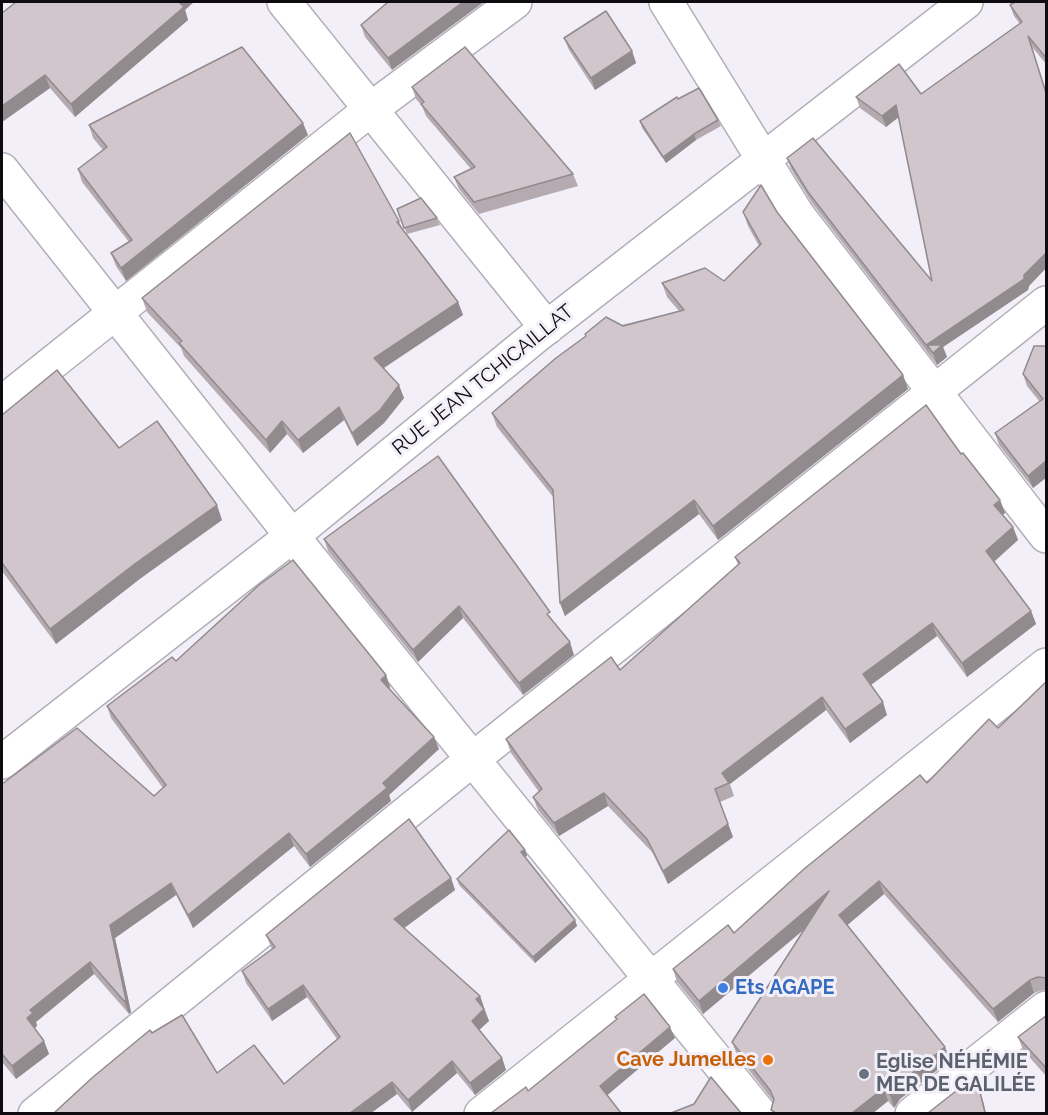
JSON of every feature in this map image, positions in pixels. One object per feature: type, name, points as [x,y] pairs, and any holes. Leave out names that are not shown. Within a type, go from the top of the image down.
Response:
[{"type":"street","points":[[284,2],[547,328]]},
{"type":"street","points":[[2,403],[371,109],[515,2]]},
{"type":"street","points":[[666,2],[797,214],[1047,536]]},
{"type":"street","name":"RUE JEAN TCHICAILLAT","points":[[2,762],[292,536],[547,328],[762,158],[966,2]]},
{"type":"street","points":[[2,170],[292,536],[760,1113]]},
{"type":"street","points":[[35,1113],[473,759],[1047,303]]},
{"type":"street","points":[[481,1113],[1047,665]]},
{"type":"street","points":[[912,1113],[1047,1008]]},
{"type":"building","points":[[16,2],[179,2],[184,7],[71,104],[45,75],[2,106],[2,13]]},
{"type":"building","points":[[388,2],[463,2],[388,58],[361,25]]},
{"type":"building","points":[[1015,2],[1047,2],[1047,59],[1028,36],[1047,96],[1047,252],[1024,275],[1024,279],[926,345],[808,192],[787,158],[813,138],[932,281],[896,105],[882,116],[856,97],[899,64],[921,94],[1022,22],[1010,5]]},
{"type":"building","points":[[606,11],[632,51],[591,78],[564,38]]},
{"type":"building","points":[[242,47],[303,123],[121,268],[111,253],[132,240],[78,169],[107,147],[89,125]]},
{"type":"building","points":[[465,47],[573,174],[474,202],[454,177],[475,167],[421,104],[424,102],[412,87]]},
{"type":"building","points":[[699,88],[718,120],[663,157],[640,121],[677,97],[678,99]]},
{"type":"building","points":[[350,133],[399,221],[397,222],[458,302],[374,358],[399,385],[380,410],[352,433],[339,407],[298,440],[282,421],[266,440],[179,343],[182,341],[142,298]]},
{"type":"building","points":[[761,185],[777,212],[903,375],[713,526],[694,500],[560,603],[553,490],[492,413],[606,317],[623,326],[684,310],[662,283],[705,268],[724,281],[761,244],[743,212]]},
{"type":"building","points":[[421,198],[437,218],[404,228],[397,209]]},
{"type":"building","points":[[927,345],[942,345],[933,353]]},
{"type":"building","points":[[1034,346],[1047,346],[1047,460],[1028,476],[995,433],[1043,399],[1023,374]]},
{"type":"building","points":[[57,370],[119,448],[157,421],[217,505],[50,629],[2,563],[2,415]]},
{"type":"building","points":[[926,405],[961,454],[963,453],[1000,500],[994,505],[1013,527],[986,551],[1031,611],[962,663],[932,623],[863,674],[883,702],[845,729],[822,697],[722,773],[729,783],[715,789],[728,824],[663,871],[647,839],[604,793],[554,823],[533,797],[542,789],[506,739],[611,657],[620,670],[740,563],[735,557]]},
{"type":"building","points":[[438,456],[550,612],[547,614],[570,642],[519,683],[459,606],[413,650],[324,539]]},
{"type":"building","points":[[293,560],[386,675],[381,680],[434,737],[383,783],[387,788],[306,854],[289,833],[188,915],[171,883],[110,925],[126,1000],[124,1001],[90,962],[30,1010],[33,1013],[27,1018],[44,1041],[12,1066],[2,1054],[2,784],[77,728],[154,796],[166,785],[107,706],[172,657],[176,661],[259,585]]},
{"type":"building","points":[[1047,681],[1047,978],[1038,977],[1030,980],[993,1009],[879,881],[839,915],[945,1047],[896,1086],[890,1095],[884,1088],[852,1113],[776,1113],[771,1110],[774,1099],[770,1090],[732,1042],[829,891],[699,1001],[673,969],[728,925],[734,933],[804,869],[920,775],[927,783],[989,719],[998,728]]},
{"type":"building","points":[[409,819],[451,878],[394,919],[480,996],[476,999],[484,1009],[472,1021],[502,1058],[470,1083],[452,1061],[408,1100],[392,1082],[350,1113],[54,1113],[150,1030],[152,1033],[182,1015],[217,1073],[254,1045],[284,1084],[340,1037],[303,985],[268,1009],[242,971],[275,947],[266,935]]},
{"type":"building","points":[[509,830],[525,850],[521,852],[575,920],[533,957],[457,879]]},
{"type":"building","points":[[644,994],[670,1027],[600,1086],[621,1113],[491,1113],[526,1087],[528,1091],[617,1019],[615,1017]]},
{"type":"building","points":[[1047,1015],[1047,1069],[1018,1037]]},
{"type":"building","points":[[711,1077],[741,1113],[671,1113],[694,1104]]},
{"type":"building","points":[[970,1080],[980,1092],[985,1113],[928,1113]]},
{"type":"place","name":"Ets AGAPE","points":[[723,988]]},
{"type":"place","name":"Cave Jumelles","points":[[768,1060]]},
{"type":"place","name":"Eglise NÉHÉMIE MER DE GALILÉE","points":[[864,1074]]}]
